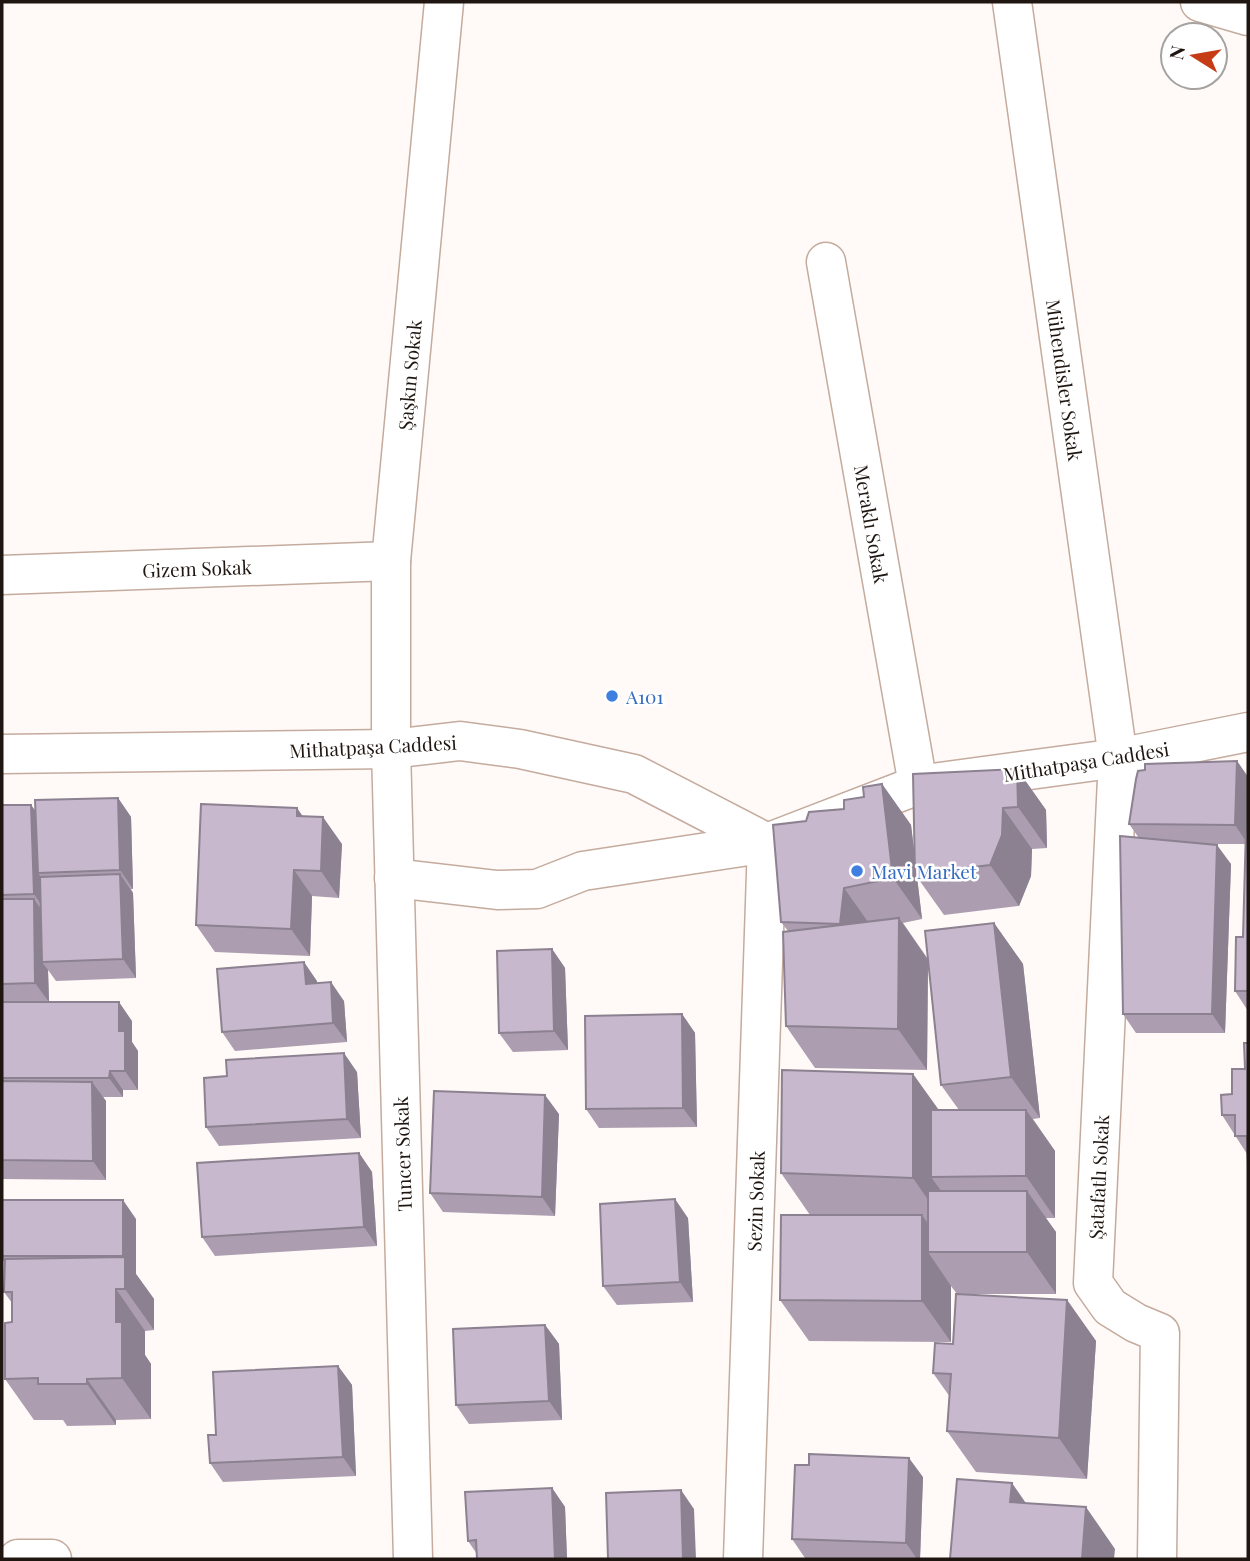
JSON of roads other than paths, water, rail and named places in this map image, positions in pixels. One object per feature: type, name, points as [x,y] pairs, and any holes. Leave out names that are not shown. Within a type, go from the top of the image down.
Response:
[{"type":"street","name":"Şaşkın Sokak","points":[[391,749],[391,561],[444,2]]},
{"type":"street","name":"Mühendisler Sokak","points":[[1012,2],[1118,758]]},
{"type":"street","points":[[1200,2],[1248,16]]},
{"type":"street","name":"Meraklı Sokak","points":[[826,262],[919,785]]},
{"type":"street","name":"Gizem Sokak","points":[[2,575],[391,561]]},
{"type":"street","name":"Mithatpaşa Caddesi","points":[[394,878],[497,890],[537,889],[583,871],[767,843],[919,785],[1118,758],[1248,732]]},
{"type":"street","name":"Mithatpaşa Caddesi","points":[[2,754],[391,749],[460,741],[520,749],[634,774],[767,843]]},
{"type":"street","name":"Tuncer Sokak","points":[[391,749],[412,1559]]},
{"type":"street","name":"Şatafatlı Sokak","points":[[1118,758],[1093,1283],[1110,1307],[1136,1323],[1160,1333],[1157,1559]]},
{"type":"street","name":"Sezin Sokak","points":[[743,1559],[767,843]]},
{"type":"street","points":[[18,1559],[52,1559]]},
{"type":"place","name":"A101","points":[[612,696]]},
{"type":"place","name":"Mavi Market","points":[[857,871]]}]
